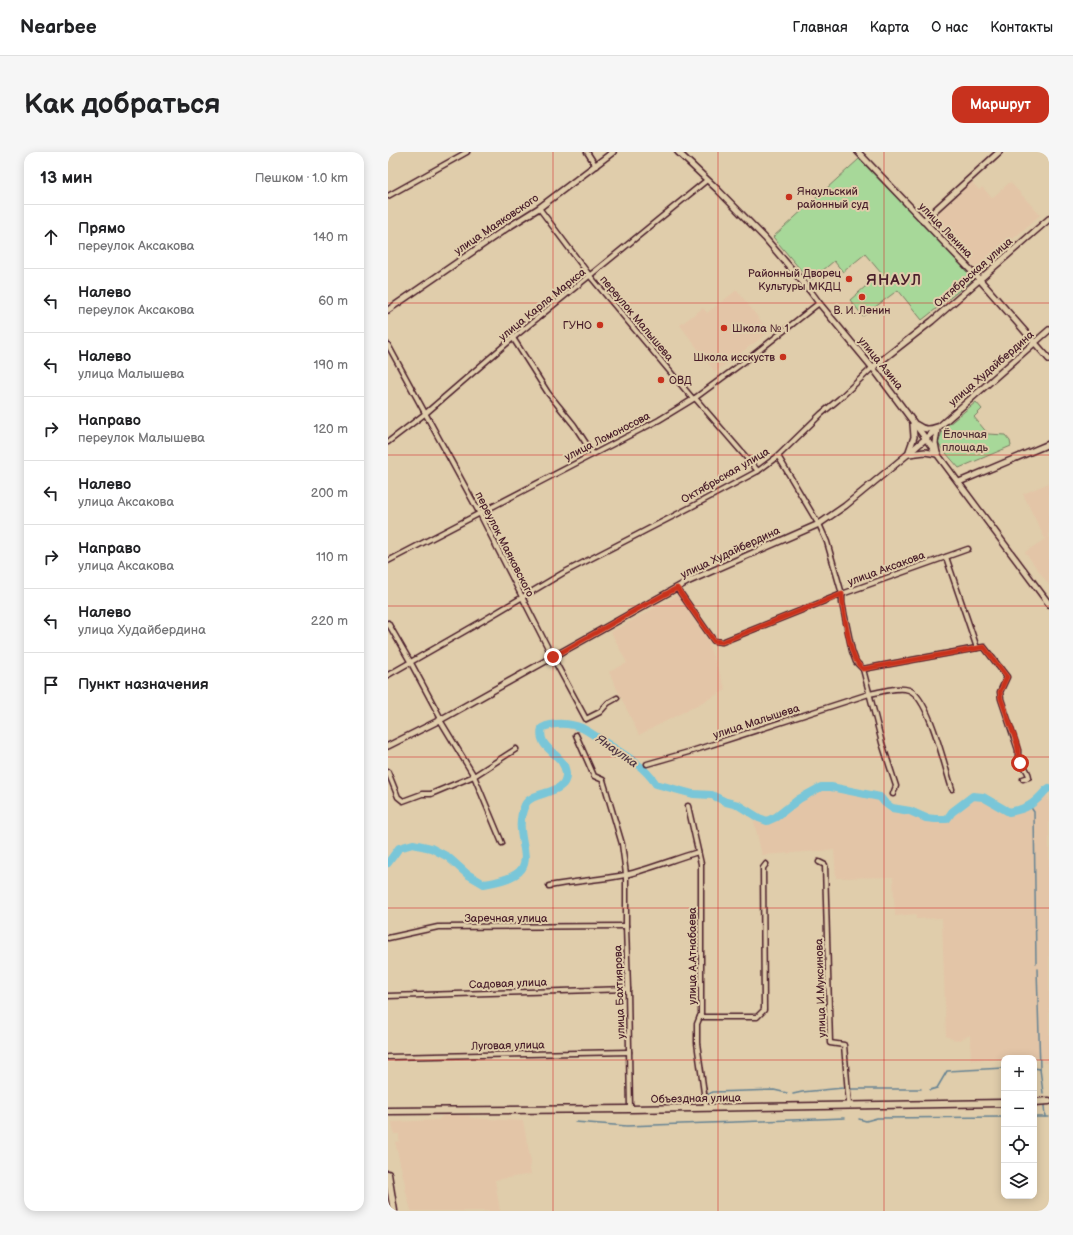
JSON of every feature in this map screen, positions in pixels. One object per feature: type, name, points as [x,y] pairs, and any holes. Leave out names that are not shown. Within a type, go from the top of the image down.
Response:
[{"type":"main road","points":[[1037,1102],[1049,1101]]},
{"type":"main road","name":"Объездная улица","points":[[388,1111],[1001,1103]]},
{"type":"main road","points":[[388,1174],[394,1211]]},
{"type":"street","points":[[388,196],[467,152]]},
{"type":"street","points":[[587,152],[596,166]]},
{"type":"street","name":"улица Маяковского","points":[[388,310],[501,232],[539,208],[613,152]]},
{"type":"street","name":"улица Азина","points":[[678,152],[765,238],[811,292],[872,368],[959,482],[1049,604]]},
{"type":"street","name":"улица Ленина","points":[[858,152],[980,280],[1049,359]]},
{"type":"street","points":[[923,221],[999,152]]},
{"type":"street","name":"улица Карла Маркса","points":[[388,442],[426,413],[513,338],[707,180]]},
{"type":"street","name":"переулок Малышева","points":[[539,208],[590,276],[694,399],[758,471]]},
{"type":"street","name":"Октябрьская улица","points":[[388,675],[563,573],[758,471],[778,456],[821,414],[872,368],[932,321],[1049,219]]},
{"type":"street","name":"улица Ломоносова","points":[[388,561],[659,420],[694,399],[752,356],[819,303]]},
{"type":"street","name":"улица Худайбердина","points":[[388,746],[440,720],[688,582],[819,524],[845,506],[908,454],[1049,330]]},
{"type":"street","points":[[513,338],[548,393],[574,425],[593,454]]},
{"type":"street","name":"переулок Маяковского","points":[[388,345],[480,514],[586,719],[600,712],[608,703],[617,698]]},
{"type":"street","points":[[912,421],[922,428],[933,428],[940,426]]},
{"type":"street","points":[[912,421],[914,437],[908,454],[925,452],[937,454],[935,437],[940,426]]},
{"type":"street","points":[[959,482],[1049,444]]},
{"type":"street","points":[[778,456],[819,524],[827,542],[842,594],[842,603],[852,651],[856,662],[863,669],[882,743],[896,786],[893,794]]},
{"type":"street","name":"улица Аксакова","points":[[677,588],[714,641],[722,642],[842,594],[968,549]]},
{"type":"street","points":[[946,557],[977,648]]},
{"type":"street","points":[[388,623],[411,662],[440,717],[440,720],[474,776],[502,844]]},
{"type":"street","points":[[863,669],[984,647],[1007,677],[1000,692],[1001,699],[1018,750],[1018,760],[1024,766],[1029,777],[1023,779]]},
{"type":"street","name":"улица Малышева","points":[[648,764],[869,694],[898,689],[908,689],[916,693],[929,715],[952,789]]},
{"type":"street","name":"улица Бахтиярова","points":[[576,734],[594,776],[603,780],[622,844],[626,874],[630,1109]]},
{"type":"street","points":[[388,772],[398,797],[403,801],[422,794],[431,794],[474,776],[516,749]]},
{"type":"street","name":"улица А.Атнабаева","points":[[688,806],[701,864],[702,1014],[697,1024],[697,1043],[706,1107]]},
{"type":"street","points":[[549,886],[573,881],[597,880],[626,874],[698,852]]},
{"type":"street","name":"улица И.Муксинова","points":[[819,862],[825,866],[830,1043],[844,1045],[849,1105]]},
{"type":"street","points":[[700,1018],[757,1017],[764,1010],[762,868],[766,864]]},
{"type":"street","name":"Заречная улица","points":[[388,938],[438,927],[626,926]]},
{"type":"street","name":"Садовая улица","points":[[388,996],[628,989]]},
{"type":"street","name":"Луговая улица","points":[[388,1058],[481,1054],[629,1052]]},
{"type":"shaded area","points":[[972,182],[979,190],[982,187],[992,198],[1010,182],[1040,215],[978,270],[932,219]]},
{"type":"shaded area","name":"Школа № 1","points":[[737,290],[769,332],[715,372],[680,325],[703,308],[707,313]]},
{"type":"shaded area","points":[[1049,483],[1049,585],[1025,552],[1045,539],[1023,494]]},
{"type":"shaded area","points":[[682,593],[711,641],[709,646],[726,690],[639,735],[609,672],[627,663],[611,632]]},
{"type":"shaded area","points":[[821,787],[842,788],[880,797],[892,808],[910,811],[926,818],[947,819],[952,812],[973,796],[983,797],[1009,812],[1030,806],[1046,790],[1049,803],[1049,1063],[1044,1063],[1039,1057],[1037,1057],[1037,1055],[1001,1055],[1001,1059],[971,1060],[970,1035],[960,1040],[954,1040],[946,1036],[942,918],[916,919],[916,914],[895,916],[893,877],[836,878],[834,850],[762,855],[754,821],[759,818],[767,821],[775,817],[799,799]]},
{"type":"shaded area","points":[[469,1113],[470,1118],[523,1121],[531,1162],[531,1174],[495,1180],[500,1211],[411,1211],[395,1142],[399,1141],[399,1134],[394,1134],[392,1122],[438,1120],[443,1115]]},
{"type":"green space","points":[[859,159],[975,278],[922,320],[898,290],[863,316],[850,300],[881,273],[865,254],[843,272],[834,261],[810,281],[773,237]]},
{"type":"green space","name":"Ёлочная площадь","points":[[976,402],[982,409],[974,417],[988,434],[1005,435],[1010,441],[1011,446],[959,468],[938,444],[943,429]]},
{"type":"waterway","name":"Янаулка","points":[[388,863],[399,848],[413,844],[431,848],[448,857],[467,874],[484,884],[506,879],[518,872],[524,864],[525,855],[521,832],[521,819],[525,805],[534,797],[555,790],[565,781],[566,774],[561,761],[547,747],[541,736],[542,728],[557,724],[572,725],[588,731],[633,761],[645,771],[656,784],[693,794],[712,795],[726,802],[738,805],[759,818],[767,821],[776,817],[799,799],[821,787],[831,787],[880,797],[892,808],[910,811],[926,818],[935,819],[947,819],[952,812],[973,796],[983,797],[1009,812],[1015,811],[1030,805],[1049,788]]},
{"type":"waterway","points":[[1030,806],[1034,812],[1036,963]]},
{"type":"waterway","points":[[1037,969],[1040,1069],[1043,1093]]},
{"type":"waterway","points":[[930,1090],[937,1088],[947,1071],[1001,1068]]},
{"type":"waterway","points":[[793,1094],[843,1088]]},
{"type":"waterway","points":[[851,1089],[921,1089]]},
{"type":"waterway","points":[[707,1095],[713,1092],[774,1090],[787,1093]]},
{"type":"waterway","points":[[670,1097],[698,1096]]},
{"type":"waterway","points":[[1044,1106],[1045,1117]]},
{"type":"waterway","points":[[859,1119],[866,1121],[877,1118],[1001,1117]]},
{"type":"waterway","points":[[1037,1117],[1049,1117]]},
{"type":"waterway","points":[[575,1122],[627,1126],[845,1118]]},
{"type":"place","name":"Янаульский районный суд","points":[[789,197]]},
{"type":"place","name":"Районный Дворец Культуры МКДЦ","points":[[849,279]]},
{"type":"place","name":"В. И. Ленин","points":[[862,297]]},
{"type":"place","name":"ГУНО","points":[[600,325]]},
{"type":"place","name":"Школа № 1","points":[[724,328]]},
{"type":"place","name":"Школа исскуств","points":[[783,357]]},
{"type":"place","name":"ОВД","points":[[661,380]]},
{"type":"district","name":"ЯНАУЛ","points":[[894,280]]},
{"type":"route","points":[[553,657],[677,588],[714,641],[722,642],[842,594],[842,603],[852,651],[856,662],[863,669],[984,647],[1007,677],[1000,692],[1001,699],[1017,744],[1018,760],[1020,763]]}]
